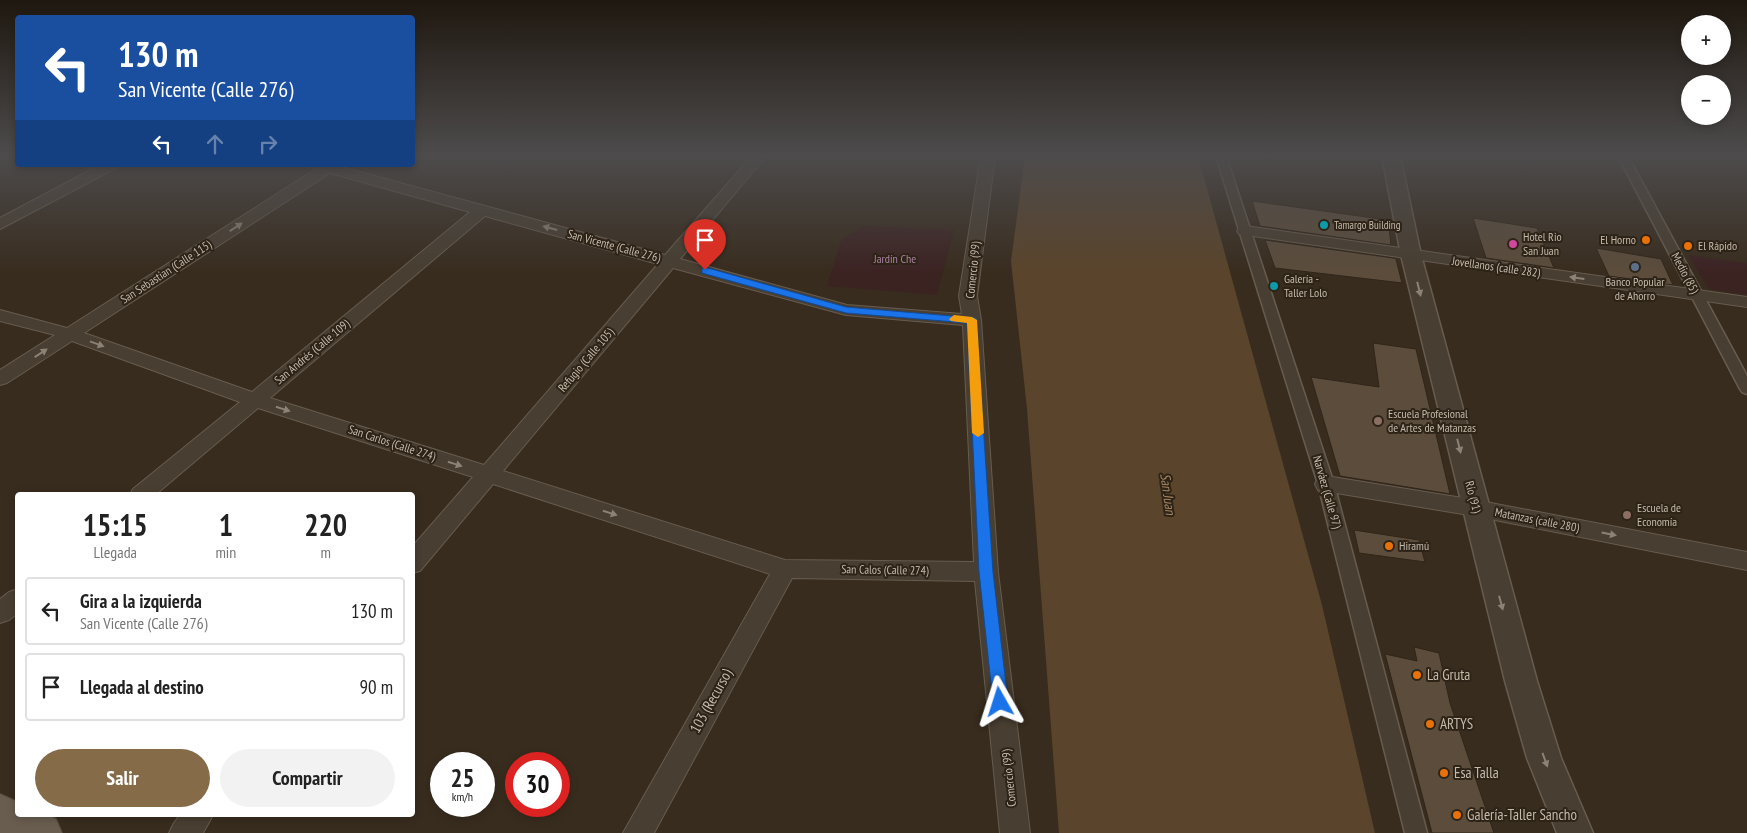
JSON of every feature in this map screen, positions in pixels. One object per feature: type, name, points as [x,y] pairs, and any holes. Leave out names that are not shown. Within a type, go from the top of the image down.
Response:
[{"type":"main road","points":[[0,814],[42,833]]},
{"type":"street","points":[[0,224],[55,195]]},
{"type":"street","name":"San Sebastian (Calle 115)","points":[[0,379],[281,195]]},
{"type":"street","name":"San Vicente (Calle 276)","points":[[428,195],[846,310],[972,320]]},
{"type":"street","name":"Refugio (Calle 105)","points":[[415,560],[726,195]]},
{"type":"street","name":"Comercio (99)","points":[[982,195],[968,296],[972,320],[986,572],[1015,833]]},
{"type":"street","name":"Narváez (Calle 97)","points":[[1233,195],[1326,484],[1416,833]]},
{"type":"street","name":"Río (91)","points":[[1399,195],[1411,255],[1521,682],[1544,758],[1575,833]]},
{"type":"street","name":"Medio (85)","points":[[1644,195],[1747,389]]},
{"type":"street","name":"San Andrés (Calle 109)","points":[[145,492],[482,210]]},
{"type":"street","name":"Jovellanos (calle 282)","points":[[1245,232],[1747,302]]},
{"type":"street","name":"San Carlos (Calle 274)","points":[[0,315],[70,334],[255,400],[785,569]]},
{"type":"street","name":"Matanzas (calle 280)","points":[[1326,484],[1475,508],[1747,561]]},
{"type":"street","name":"San Calos (Calle 274)","points":[[785,569],[986,572]]},
{"type":"street","name":"103 (Recurso)","points":[[638,833],[785,569]]},
{"type":"street","points":[[0,614],[15,602]]},
{"type":"street","points":[[184,833],[197,817]]},
{"type":"green space","name":"Jardín Che","points":[[862,226],[954,230],[937,295],[827,286],[841,241]]},
{"type":"green space","points":[[1688,255],[1747,263],[1747,295],[1709,289]]},
{"type":"water","name":"San Juan","points":[[1020,195],[1209,195],[1322,605],[1375,833],[1059,833],[1027,409],[1011,261]]},
{"type":"building","name":"Tamargo Building","points":[[1252,201],[1388,220],[1391,245],[1260,226]]},
{"type":"building","name":"Hotel Rio San Juan","points":[[1473,218],[1537,228],[1554,268],[1486,258]]},
{"type":"building","points":[[1265,240],[1393,258],[1396,259],[1402,283],[1275,268]]},
{"type":"building","name":"Banco Popular de Ahorro","points":[[1596,248],[1661,259],[1673,285],[1609,276]]},
{"type":"building","name":"Escuela Profesional de Artes de Matanzas","points":[[1373,343],[1416,349],[1450,494],[1340,476],[1311,377],[1379,387]]},
{"type":"building","name":"Hiramú","points":[[1354,530],[1419,540],[1425,562],[1359,553]]},
{"type":"building","points":[[1414,647],[1439,653],[1450,703],[1494,833],[1432,833],[1385,654],[1417,661]]},
{"type":"slow traffic","points":[[954,319],[972,320],[978,433]]},
{"type":"place","name":"Tamargo Building","points":[[1324,225]]},
{"type":"place","name":"El Horno","points":[[1646,240]]},
{"type":"place","name":"Hotel Rio San Juan","points":[[1513,244]]},
{"type":"place","name":"El Rápido","points":[[1688,246]]},
{"type":"place","name":"Banco Popular de Ahorro","points":[[1635,267]]},
{"type":"place","name":"Galería - Taller Lolo","points":[[1274,286]]},
{"type":"place","name":"Escuela Profesional de Artes de Matanzas","points":[[1378,421]]},
{"type":"place","name":"Escuela de Economía","points":[[1627,515]]},
{"type":"place","name":"Hiramú","points":[[1389,546]]},
{"type":"place","name":"La Gruta","points":[[1417,675]]},
{"type":"place","name":"ARTYS","points":[[1430,724]]},
{"type":"place","name":"Esa Talla","points":[[1444,773]]},
{"type":"place","name":"Galería-Taller Sancho","points":[[1457,815]]},
{"type":"route","points":[[705,270],[846,310],[972,320],[986,572],[1000,702]]}]
